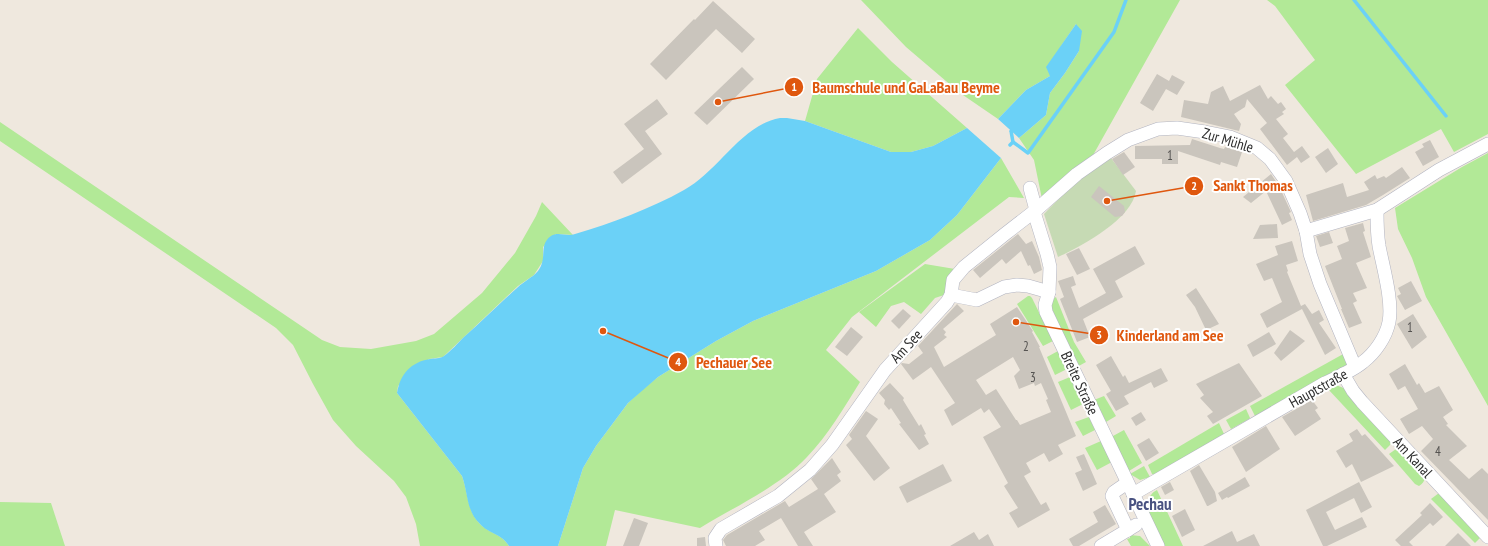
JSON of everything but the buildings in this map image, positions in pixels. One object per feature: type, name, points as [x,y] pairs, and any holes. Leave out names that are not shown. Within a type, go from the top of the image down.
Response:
[{"type":"street","name":"Zur Mühle","points":[[1107,153],[1135,137],[1158,129],[1166,128],[1215,133],[1250,144],[1266,154],[1283,176],[1297,205],[1306,231],[1310,254],[1318,277],[1355,367]]},
{"type":"street","points":[[1306,231],[1377,210],[1444,167],[1488,144]]},
{"type":"street","name":"Am See","points":[[716,546],[715,538],[721,529],[778,496],[816,464],[832,445],[885,370],[945,304],[951,295],[953,280],[960,272],[1035,211],[1077,174],[1107,153]]},
{"type":"street","name":"Breite Straße","points":[[1030,188],[1051,273],[1049,292],[1045,303],[1046,312],[1158,546]]},
{"type":"street","name":"Hauptstraße","points":[[1130,488],[1343,374],[1366,360],[1378,346],[1387,330],[1389,321],[1386,283],[1377,236],[1377,210]]},
{"type":"street","points":[[951,295],[977,300],[1004,287],[1016,285],[1028,286],[1049,292]]},
{"type":"street","name":"Am Kanal","points":[[1343,374],[1353,391],[1362,402],[1488,537]]},
{"type":"street","points":[[1128,530],[1112,496],[1114,492],[1130,488]]},
{"type":"street","points":[[1101,546],[1145,520]]},
{"type":"green space","points":[[861,0],[1180,0],[1092,157],[1042,199],[1034,160],[1019,138],[1046,115],[1050,93],[1079,51],[1076,24],[1061,46],[1050,76],[1026,90],[998,119],[960,93],[906,47]]},
{"type":"green space","points":[[1267,0],[1488,0],[1488,134],[1454,152],[1441,129],[1356,174],[1285,85],[1315,60],[1275,6]]},
{"type":"green space","points":[[858,28],[892,62],[967,128],[933,146],[911,152],[891,152],[805,121],[817,79]]},
{"type":"green space","points":[[0,122],[322,340],[340,347],[371,349],[416,341],[434,334],[482,293],[515,253],[536,216],[542,202],[573,235],[556,234],[543,247],[543,261],[534,275],[518,286],[443,357],[429,359],[398,386],[397,393],[462,476],[470,507],[476,519],[488,530],[502,538],[509,546],[420,546],[416,524],[406,497],[394,481],[356,446],[333,420],[293,345],[276,328],[0,141]]},
{"type":"green space","points":[[1488,153],[1488,406],[1426,297],[1412,258],[1398,229],[1395,208]]},
{"type":"green space","points":[[1001,158],[1024,198],[1009,197],[852,317],[826,350],[860,382],[842,411],[815,449],[796,468],[756,496],[700,528],[615,510],[606,546],[558,546],[583,468],[596,446],[628,403],[643,389],[658,377],[716,341],[753,321],[876,271],[930,240],[957,215]]},
{"type":"green space","points":[[1111,158],[1136,191],[1132,201],[1126,212],[1116,221],[1092,239],[1058,257],[1044,214],[1085,172]]},
{"type":"green space","points":[[925,264],[955,269],[944,295],[935,298],[921,314],[904,302],[891,306],[876,327],[859,312]]},
{"type":"green space","points":[[1028,296],[1032,298],[1053,341],[1043,346],[1017,304]]},
{"type":"green space","points":[[1056,297],[1074,342],[1086,362],[1077,367],[1050,304]]},
{"type":"green space","points":[[1058,351],[1067,369],[1055,375],[1047,357]]},
{"type":"green space","points":[[1345,353],[1348,363],[1346,366],[1255,416],[1250,406]]},
{"type":"green space","points":[[1070,377],[1083,404],[1071,410],[1058,382]]},
{"type":"green space","points":[[1336,385],[1346,389],[1391,442],[1385,450],[1327,388]]},
{"type":"green space","points":[[1104,396],[1116,416],[1106,422],[1094,400]]},
{"type":"green space","points":[[1246,409],[1250,418],[1231,429],[1226,420]]},
{"type":"green space","points":[[1089,417],[1095,430],[1083,436],[1075,422]]},
{"type":"green space","points":[[1219,423],[1224,434],[1155,475],[1152,474],[1148,465]]},
{"type":"green space","points":[[1124,430],[1142,463],[1129,471],[1112,438]]},
{"type":"green space","points":[[1101,441],[1112,462],[1097,470],[1085,448]]},
{"type":"green space","points":[[1398,449],[1425,478],[1423,483],[1419,486],[1415,484],[1389,454]]},
{"type":"green space","points":[[1144,466],[1150,477],[1140,480],[1130,474]]},
{"type":"green space","points":[[1157,490],[1183,546],[1163,546],[1146,512],[1149,509],[1149,498]]},
{"type":"green space","points":[[1439,493],[1480,538],[1475,543],[1431,499]]},
{"type":"green space","points":[[0,502],[51,503],[65,546],[0,546]]},
{"type":"green space","points":[[1130,535],[1140,536],[1150,546],[1131,546],[1127,539],[1130,538]]},
{"type":"water","points":[[1076,24],[1082,31],[1079,51],[1050,93],[1046,115],[1019,138],[998,119],[1026,90],[1050,76],[1046,67]]},
{"type":"water","points":[[780,118],[805,121],[891,152],[911,152],[933,146],[967,128],[1001,158],[957,215],[930,240],[876,271],[753,321],[716,341],[658,377],[628,403],[596,446],[583,468],[558,546],[509,546],[502,538],[484,527],[475,519],[470,507],[462,476],[397,393],[398,386],[404,375],[417,363],[430,359],[441,358],[447,354],[536,273],[541,266],[545,243],[551,236],[557,234],[572,235],[589,230],[631,215],[671,197],[696,182],[741,139],[753,130],[766,122]]},
{"type":"waterway","points":[[1010,145],[1013,142],[1028,153],[1114,32],[1126,0]]},
{"type":"waterway","points":[[1354,0],[1446,116]]},
{"type":"waterway","points":[[1011,131],[1013,142]]},
{"type":"place","name":"Baumschule und GaLaBau Beyme","points":[[718,102]]},
{"type":"place","name":"Sankt Thomas","points":[[1107,201]]},
{"type":"place","name":"Kinderland am See","points":[[1016,322]]},
{"type":"place","name":"Pechauer See","points":[[603,331]]},
{"type":"district","name":"Pechau","points":[[1150,504]]}]
